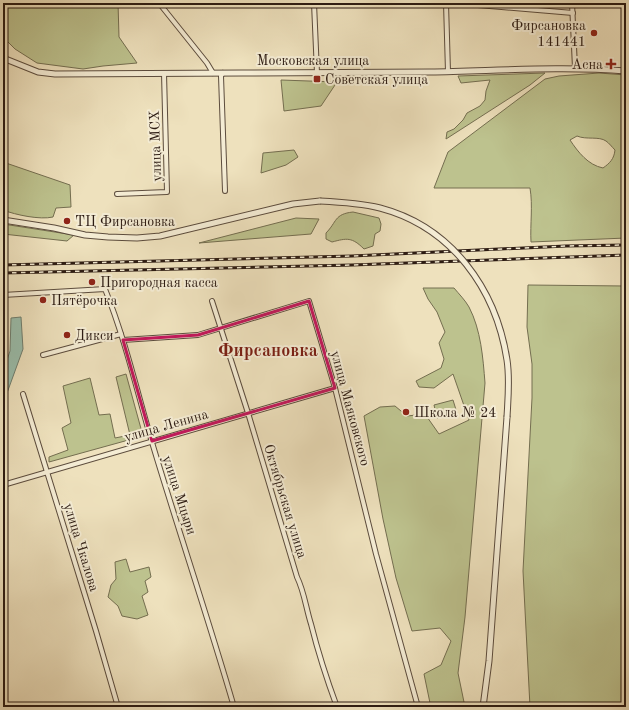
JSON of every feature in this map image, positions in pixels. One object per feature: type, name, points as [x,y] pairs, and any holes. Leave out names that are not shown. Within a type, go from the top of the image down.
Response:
[{"type":"street","points":[[159,3],[207,63],[213,73]]},
{"type":"street","points":[[314,3],[317,73]]},
{"type":"street","points":[[446,3],[448,72]]},
{"type":"street","points":[[454,3],[504,5],[573,13]]},
{"type":"street","points":[[572,3],[576,68]]},
{"type":"street","name":"Московская улица","points":[[3,58],[38,72],[55,74],[448,72],[576,68],[626,71]]},
{"type":"street","name":"улица МСХ","points":[[117,194],[167,192],[164,73]]},
{"type":"street","points":[[223,73],[221,76],[225,191]]},
{"type":"street","points":[[3,220],[54,228],[85,235],[108,238],[137,238],[160,236],[293,204],[320,201],[352,202],[381,208],[407,218],[430,230],[448,244],[473,273],[491,304],[503,338],[507,361],[507,417],[489,661],[483,707]]},
{"type":"street","name":"улица Мцыри","points":[[3,295],[105,289],[123,340],[152,441],[204,604],[234,707]]},
{"type":"street","name":"Октябрьская улица","points":[[212,301],[248,413],[297,577],[301,585],[328,683],[337,707]]},
{"type":"street","name":"улица Маяковского","points":[[123,340],[198,335],[309,301],[335,388],[376,554],[418,707]]},
{"type":"street","points":[[43,355],[121,334]]},
{"type":"street","name":"улица Ленина","points":[[3,485],[335,388]]},
{"type":"street","name":"улица Чкалова","points":[[23,394],[118,707]]},
{"type":"street","points":[[3,697],[6,707]]},
{"type":"highlighted area","points":[[309,301],[335,388],[152,441],[123,340],[198,335]]},
{"type":"green space","points":[[3,3],[118,3],[119,37],[137,63],[83,69],[37,63],[15,49],[3,37]]},
{"type":"green space","points":[[545,73],[530,85],[446,139],[447,132],[454,129],[463,120],[467,113],[480,106],[485,100],[486,91],[490,80],[461,83],[458,76]]},
{"type":"green space","points":[[599,73],[626,75],[626,238],[531,242],[530,188],[434,188],[448,152],[545,79],[559,76]],"holes":[[[577,136],[600,139],[607,142],[615,150],[614,156],[603,168],[593,164],[580,153],[570,140]]]},
{"type":"green space","points":[[281,80],[337,82],[321,106],[284,111]]},
{"type":"green space","points":[[294,150],[298,157],[286,165],[261,173],[263,153]]},
{"type":"green space","points":[[3,162],[70,185],[71,207],[56,208],[53,217],[48,218],[14,214],[3,210]]},
{"type":"green space","points":[[353,212],[379,218],[381,224],[380,231],[375,234],[373,246],[364,249],[353,240],[346,239],[332,242],[326,239],[326,233],[336,219],[342,215]]},
{"type":"green space","points":[[296,218],[319,219],[311,234],[199,243]]},
{"type":"green space","points":[[3,224],[74,235],[67,241],[3,234]]},
{"type":"green space","points":[[528,285],[626,286],[626,707],[530,707],[523,571],[532,398],[532,364],[527,327]]},
{"type":"green space","points":[[423,288],[454,288],[464,299],[473,316],[479,335],[485,383],[465,617],[458,673],[465,707],[428,707],[430,703],[424,674],[441,665],[451,641],[440,628],[412,631],[396,578],[383,519],[364,416],[380,407],[395,406],[407,416],[425,414],[439,434],[469,420],[453,374],[434,388],[419,387],[416,381],[441,368],[444,359],[439,343],[445,332],[437,312],[428,299]]},
{"type":"green space","points":[[126,374],[143,436],[49,462],[49,457],[68,450],[62,428],[71,423],[63,386],[90,378],[99,415],[110,414],[115,438],[130,435],[116,377]]},
{"type":"green space","points":[[453,400],[457,413],[437,418],[434,405]]},
{"type":"green space","points":[[126,559],[130,572],[149,567],[151,577],[145,581],[148,592],[142,596],[148,615],[137,619],[122,616],[118,606],[108,597],[111,585],[116,579],[115,562]]},
{"type":"shaded area","points":[[21,317],[23,349],[7,393],[3,394],[3,372],[10,351],[11,318]]},
{"type":"railway","points":[[3,265],[352,256],[566,246],[626,245]]},
{"type":"railway","points":[[3,273],[352,265],[626,255]]},
{"type":"place","name":"Фирсановка 141441","points":[[594,33]]},
{"type":"place","name":"Асна","points":[[611,64]]},
{"type":"place","name":"Советская улица","points":[[317,79]]},
{"type":"place","name":"ТЦ Фирсановка","points":[[67,221]]},
{"type":"place","name":"Пригородная касса","points":[[92,282]]},
{"type":"place","name":"Пятёрочка","points":[[43,300]]},
{"type":"place","name":"Дикси","points":[[67,335]]},
{"type":"place","name":"Школа № 24","points":[[406,412]]},
{"type":"district","name":"Фирсановка","points":[[268,350]]}]
